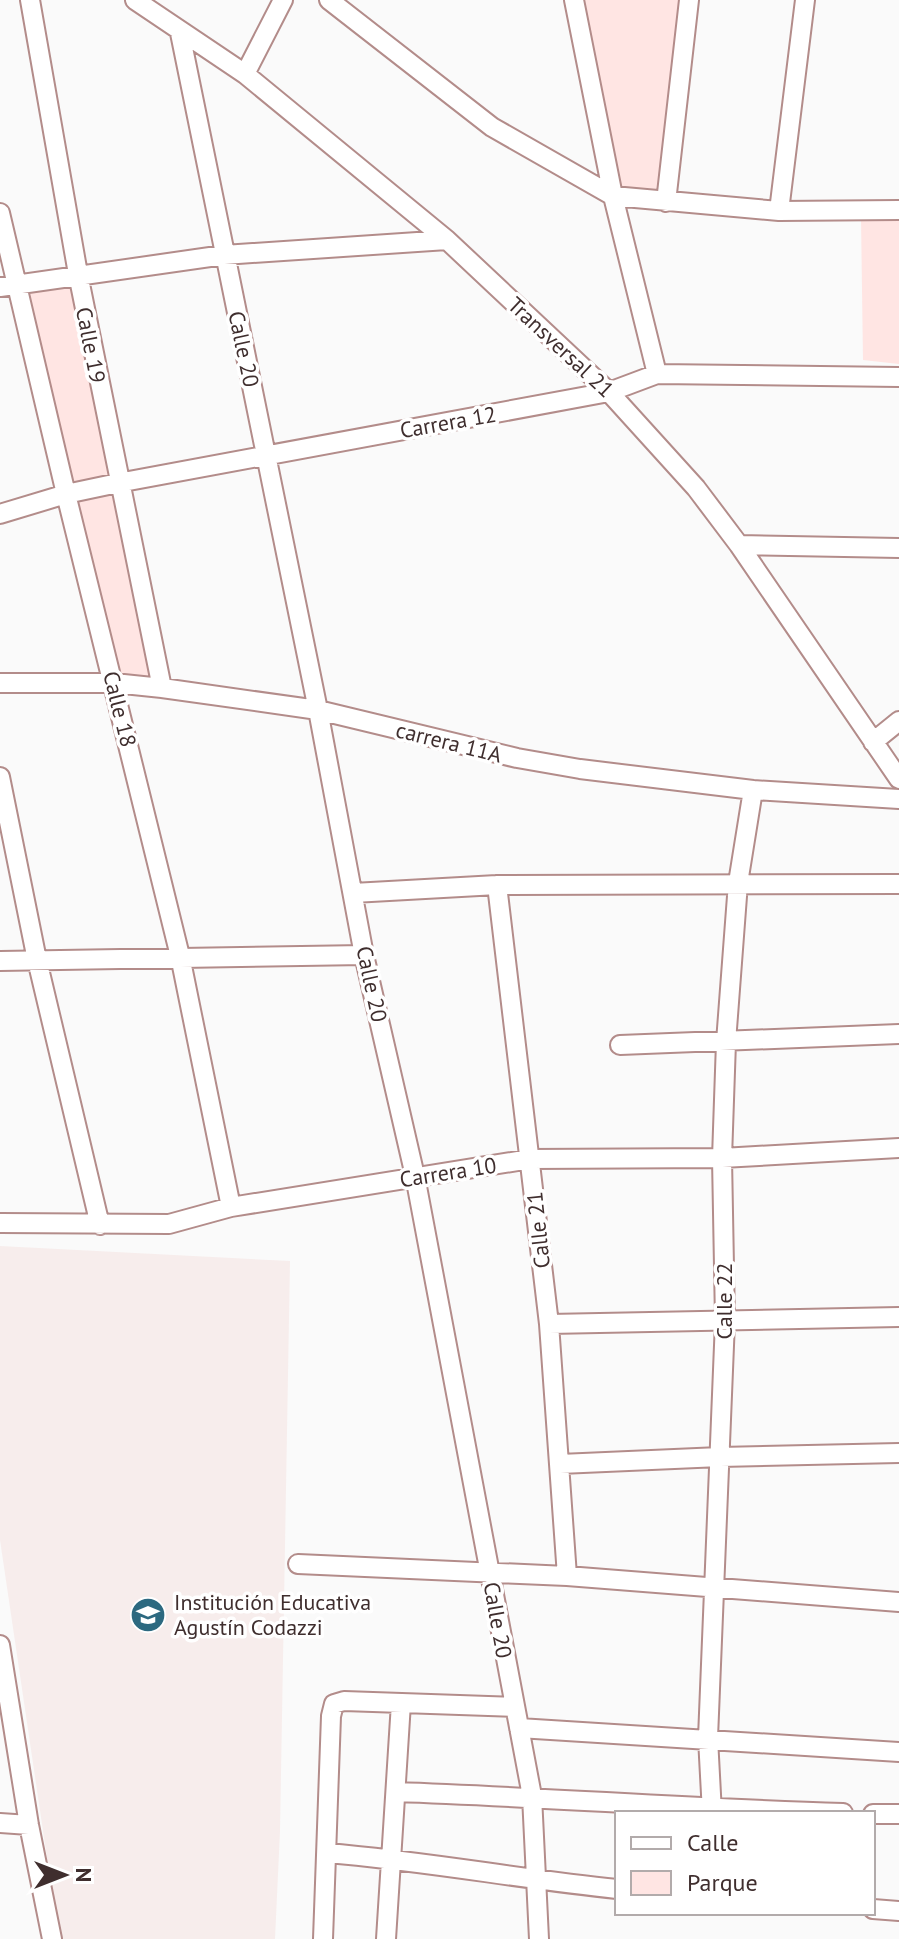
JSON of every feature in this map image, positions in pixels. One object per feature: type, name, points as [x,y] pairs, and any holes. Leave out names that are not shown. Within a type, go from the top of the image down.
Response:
[{"type":"street","name":"Calle 19","points":[[30,0],[118,483],[162,688]]},
{"type":"street","points":[[245,74],[283,0]]},
{"type":"street","points":[[329,0],[492,127],[613,196],[779,211],[899,210]]},
{"type":"street","points":[[574,0],[613,196],[657,374]]},
{"type":"street","points":[[666,202],[689,0]]},
{"type":"street","points":[[779,211],[805,0]]},
{"type":"street","name":"Transversal 21","points":[[143,2],[180,33],[245,74],[447,240],[609,392],[696,488],[739,545],[899,779]]},
{"type":"street","name":"Calle 20","points":[[180,33],[318,710],[364,955],[415,1176],[490,1573],[532,1796],[539,1939]]},
{"type":"street","name":"Calle 18","points":[[0,213],[9,286],[66,494],[180,956],[231,1207]]},
{"type":"street","points":[[9,286],[224,255],[447,240]]},
{"type":"street","name":"Carrera 12","points":[[0,514],[66,494],[118,483],[609,392],[657,374],[899,377]]},
{"type":"street","points":[[739,545],[899,548]]},
{"type":"street","name":"carrera 11A","points":[[0,683],[114,683],[162,688],[318,710],[517,758],[580,769],[753,790],[899,799]]},
{"type":"street","points":[[873,742],[899,721]]},
{"type":"street","points":[[0,777],[37,960],[100,1225]]},
{"type":"street","name":"Calle 22","points":[[712,1811],[708,1738],[725,1321],[722,1158],[726,1042],[738,883],[753,790]]},
{"type":"street","points":[[353,893],[497,885],[899,884]]},
{"type":"street","name":"Calle 21","points":[[497,885],[549,1324],[567,1576]]},
{"type":"street","points":[[0,961],[364,955]]},
{"type":"street","points":[[620,1045],[899,1034]]},
{"type":"street","name":"Carrera 10","points":[[0,1223],[169,1224],[231,1207],[530,1159],[722,1158],[899,1148]]},
{"type":"street","points":[[549,1324],[899,1317]]},
{"type":"street","points":[[560,1464],[899,1453]]},
{"type":"street","points":[[298,1564],[567,1576],[899,1602]]},
{"type":"street","points":[[1,1656],[29,1825],[52,1939]]},
{"type":"street","points":[[323,1939],[331,1716],[334,1704],[344,1701],[514,1707]]},
{"type":"street","points":[[386,1939],[401,1703]]},
{"type":"street","points":[[519,1728],[899,1752]]},
{"type":"street","points":[[396,1792],[532,1796],[712,1811]]},
{"type":"street","points":[[875,1814],[899,1814]]},
{"type":"street","points":[[0,1823],[29,1825]]},
{"type":"street","points":[[327,1853],[391,1858],[615,1889]]},
{"type":"street","points":[[875,1909],[899,1911]]},
{"type":"shaded area","name":"Institución Educativa Agustín Codazzi","points":[[0,1246],[290,1261],[280,1831],[275,1939],[59,1939],[0,1540]]},
{"type":"green space","points":[[577,0],[684,0],[663,199],[617,194]]},
{"type":"green space","points":[[899,216],[899,364],[863,360],[861,218]]},
{"type":"green space","points":[[74,279],[112,479],[70,487],[25,290]]},
{"type":"green space","points":[[115,487],[156,684],[116,679],[72,498]]},
{"type":"place","name":"Institución Educativa Agustín Codazzi","points":[[148,1615]]}]
